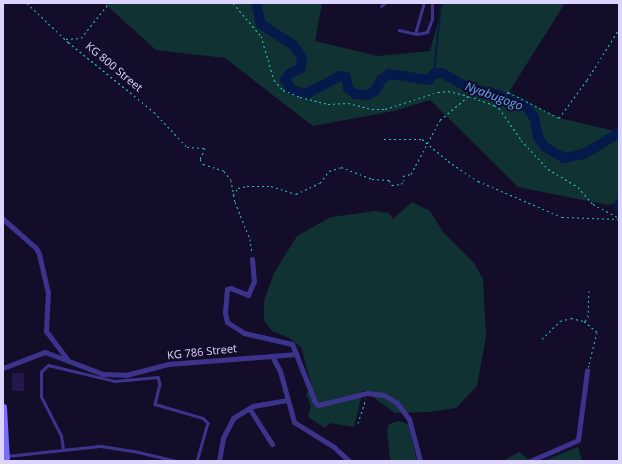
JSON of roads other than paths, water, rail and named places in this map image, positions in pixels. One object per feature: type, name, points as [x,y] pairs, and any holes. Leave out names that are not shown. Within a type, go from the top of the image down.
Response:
[{"type":"main road","points":[[3,407],[6,459]]},
{"type":"street","points":[[3,219],[36,248],[39,254],[48,292],[46,331],[68,360]]},
{"type":"street","points":[[252,259],[254,281],[248,295],[231,288],[227,289],[224,313],[227,322],[244,333],[292,344],[315,402],[318,405],[367,393],[384,395],[397,403],[405,412],[420,461]]},
{"type":"street","name":"KG 786 Street","points":[[3,368],[45,352],[103,374],[126,375],[168,364],[272,356]]},
{"type":"street","points":[[297,354],[272,356],[280,371],[286,400],[294,422],[334,447],[349,461]]},
{"type":"street","points":[[530,461],[578,440],[587,371]]},
{"type":"street","points":[[219,461],[227,428],[233,418],[248,408],[286,400]]},
{"type":"street","points":[[248,408],[272,444]]},
{"type":"lane","points":[[381,6],[385,3]]},
{"type":"lane","points":[[414,34],[424,3]]},
{"type":"lane","points":[[399,30],[414,34],[423,34],[429,29],[432,19],[432,3]]},
{"type":"lane","points":[[63,449],[61,436],[41,397],[42,372],[48,365],[115,381],[158,377],[161,379],[155,404],[203,418],[208,423],[197,461]]},
{"type":"lane","points":[[6,459],[63,449],[101,446],[134,451],[176,461]]},
{"type":"waterway","name":"Nyabugogo","points":[[256,3],[261,24],[293,45],[302,58],[301,68],[289,74],[285,80],[292,90],[306,94],[340,76],[346,77],[348,88],[355,94],[367,95],[375,91],[381,80],[389,74],[429,80],[434,74],[442,73],[467,87],[498,95],[527,107],[534,117],[538,137],[545,147],[564,158],[584,154],[619,133]]},
{"type":"waterway","points":[[434,74],[441,3]]}]
